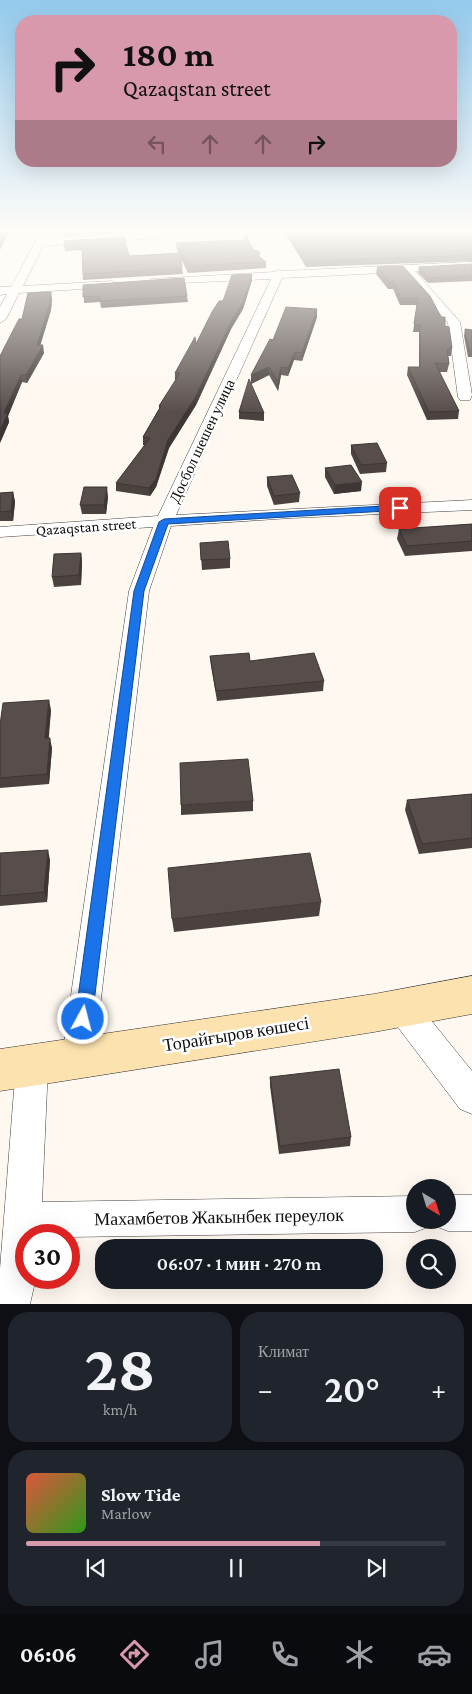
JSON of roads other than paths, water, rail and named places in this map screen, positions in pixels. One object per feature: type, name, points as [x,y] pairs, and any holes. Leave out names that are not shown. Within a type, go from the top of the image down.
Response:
[{"type":"street","points":[[0,318],[12,292]]},
{"type":"street","name":"Досбол шешен улица","points":[[78,1058],[139,591],[164,522],[270,292]]},
{"type":"street","points":[[427,292],[454,322],[465,397]]},
{"type":"street","name":"Qazaqstan street","points":[[0,532],[291,513],[472,505]]},
{"type":"street","name":"Торайғыров көшесі","points":[[16,1067],[402,1008],[472,995]]},
{"type":"street","points":[[402,1008],[472,1097]]},
{"type":"street","points":[[11,1304],[20,1264],[22,1220],[16,1067]]},
{"type":"street","points":[[456,1213],[472,1213]]},
{"type":"street","name":"Махамбетов Жакынбек переулок","points":[[22,1220],[406,1214]]}]
